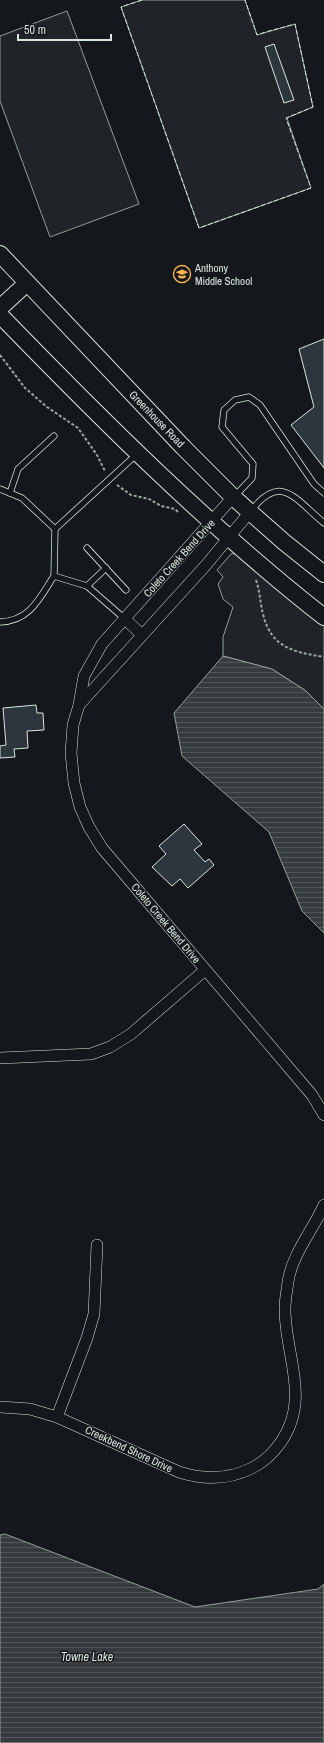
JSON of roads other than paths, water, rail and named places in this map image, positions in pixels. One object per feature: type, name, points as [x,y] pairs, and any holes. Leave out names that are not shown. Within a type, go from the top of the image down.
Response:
[{"type":"main road","name":"Greenhouse Road","points":[[0,254],[183,447],[249,512],[324,574]]},
{"type":"main road","points":[[0,308],[27,283]]},
{"type":"main road","points":[[0,315],[229,538],[324,617]]},
{"type":"street","name":"Coleto Creek Bend Drive","points":[[234,497],[102,644],[84,676],[79,705],[73,725],[71,753],[74,783],[80,807],[89,827],[102,848],[312,1095],[324,1115]]},
{"type":"street","name":"Coleto Creek Bend Drive","points":[[79,705],[229,538],[249,512]]},
{"type":"street","points":[[125,619],[142,635]]},
{"type":"street","points":[[0,1058],[91,1054],[110,1047],[131,1034],[205,970]]},
{"type":"street","name":"Creekbend Shore Drive","points":[[0,1407],[30,1409],[56,1417],[179,1472],[195,1477],[212,1479],[226,1477],[244,1472],[258,1465],[276,1450],[287,1433],[294,1415],[297,1393],[285,1309],[289,1280],[297,1256],[324,1205]]},
{"type":"street","points":[[56,1417],[85,1344],[94,1314],[96,1245]]},
{"type":"lane","points":[[234,497],[252,478],[253,464],[222,426],[224,410],[235,400],[249,397],[260,405],[314,484],[324,493]]},
{"type":"lane","points":[[10,493],[18,469],[54,436]]},
{"type":"lane","points":[[0,622],[13,622],[34,608],[54,576],[55,529],[139,452]]},
{"type":"lane","points":[[0,489],[22,498],[55,529]]},
{"type":"lane","points":[[249,512],[267,493],[276,490],[286,492],[324,523]]},
{"type":"lane","points":[[87,548],[126,590]]},
{"type":"lane","points":[[87,586],[106,568]]},
{"type":"lane","points":[[54,576],[87,586],[125,619]]},
{"type":"water","points":[[223,656],[272,669],[306,691],[324,709],[324,933],[302,911],[269,832],[182,756],[174,713]]},
{"type":"water","name":"Towne Lake","points":[[5,1534],[195,1607],[318,1589],[324,1584],[324,1743],[0,1743],[0,1535]]},
{"type":"place","name":"Anthony Middle School","points":[[182,274]]}]
